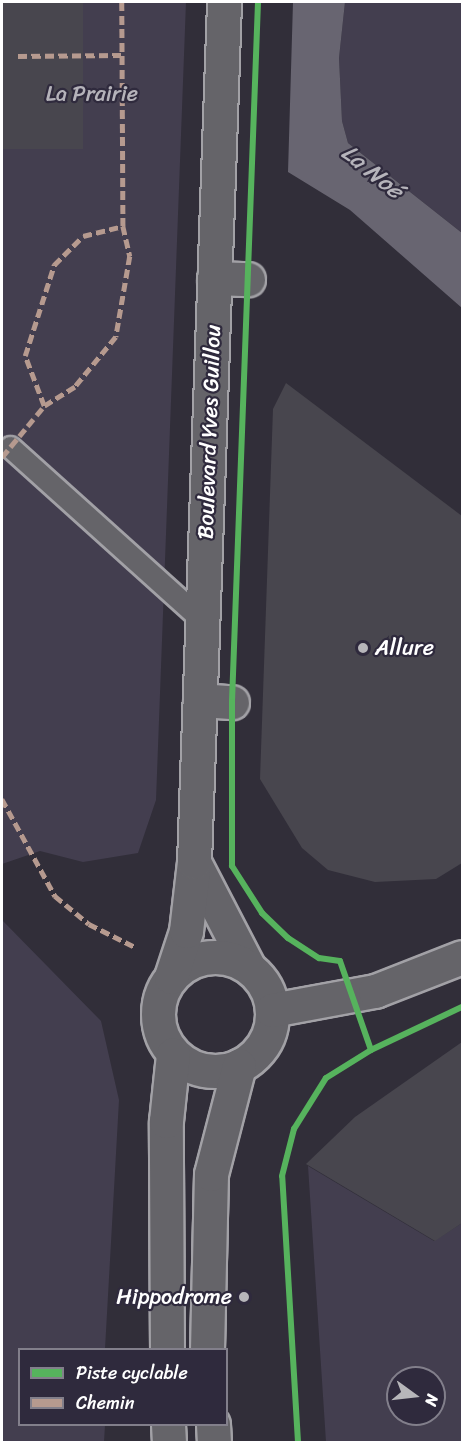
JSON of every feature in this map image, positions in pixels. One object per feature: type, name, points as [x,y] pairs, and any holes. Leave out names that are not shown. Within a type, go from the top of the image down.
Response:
[{"type":"main road","name":"Boulevard Yves Guillou","points":[[171,977],[186,931],[194,862],[224,2]]},
{"type":"main road","points":[[214,278],[248,279]]},
{"type":"main road","points":[[200,700],[232,702]]},
{"type":"main road","name":"Boulevard Yves Guillou","points":[[194,862],[249,968]]},
{"type":"main road","points":[[272,1010],[375,991],[462,957]]},
{"type":"main road","points":[[168,1348],[166,1120],[173,1054],[158,1016],[171,977],[200,959],[234,960],[249,968],[265,986],[272,1010],[260,1050],[239,1066],[211,1072],[173,1054]]},
{"type":"main road","points":[[207,1348],[211,1174],[239,1066]]},
{"type":"main road","points":[[168,1426],[169,1443]]},
{"type":"main road","points":[[213,1426],[214,1443]]},
{"type":"lane","points":[[10,447],[202,620]]},
{"type":"green space","name":"La Prairie","points":[[2,2],[186,2],[156,800],[138,853],[83,862],[40,851],[2,864]]},
{"type":"green space","points":[[345,2],[462,2],[462,233],[348,143],[342,121],[339,58]]},
{"type":"green space","points":[[2,920],[101,1021],[119,1100],[105,1348],[18,1348],[18,1426],[105,1426],[104,1442],[2,1442]]},
{"type":"green space","points":[[308,1166],[434,1241],[462,1223],[462,1442],[326,1442]]},
{"type":"water","name":"La Noé","points":[[293,2],[345,2],[339,58],[342,121],[348,143],[462,233],[462,308],[350,210],[288,172]]},
{"type":"building","points":[[2,2],[83,2],[83,149],[2,149]]},
{"type":"building","name":"Allure","points":[[286,383],[462,516],[462,863],[436,879],[375,882],[328,870],[302,848],[260,779],[273,409]]},
{"type":"building","points":[[462,1042],[462,1223],[435,1241],[306,1164],[355,1117]]},
{"type":"marked path","points":[[122,2],[123,226]]},
{"type":"marked path","points":[[18,56],[122,55]]},
{"type":"marked path","points":[[123,226],[130,256],[116,337],[75,387],[44,406],[25,356],[54,265],[83,236],[123,226]]},
{"type":"marked path","points":[[2,457],[44,406]]},
{"type":"marked path","points":[[2,799],[55,896],[89,924],[135,947]]},
{"type":"cycle path","points":[[258,2],[232,702],[232,866],[262,913],[288,938],[319,958],[340,961],[371,1050]]},
{"type":"cycle path","points":[[298,1442],[282,1176],[294,1129],[326,1078],[371,1050],[462,1007]]},
{"type":"place","name":"Allure","points":[[363,648]]},
{"type":"place","name":"Hippodrome","points":[[244,1297]]}]
